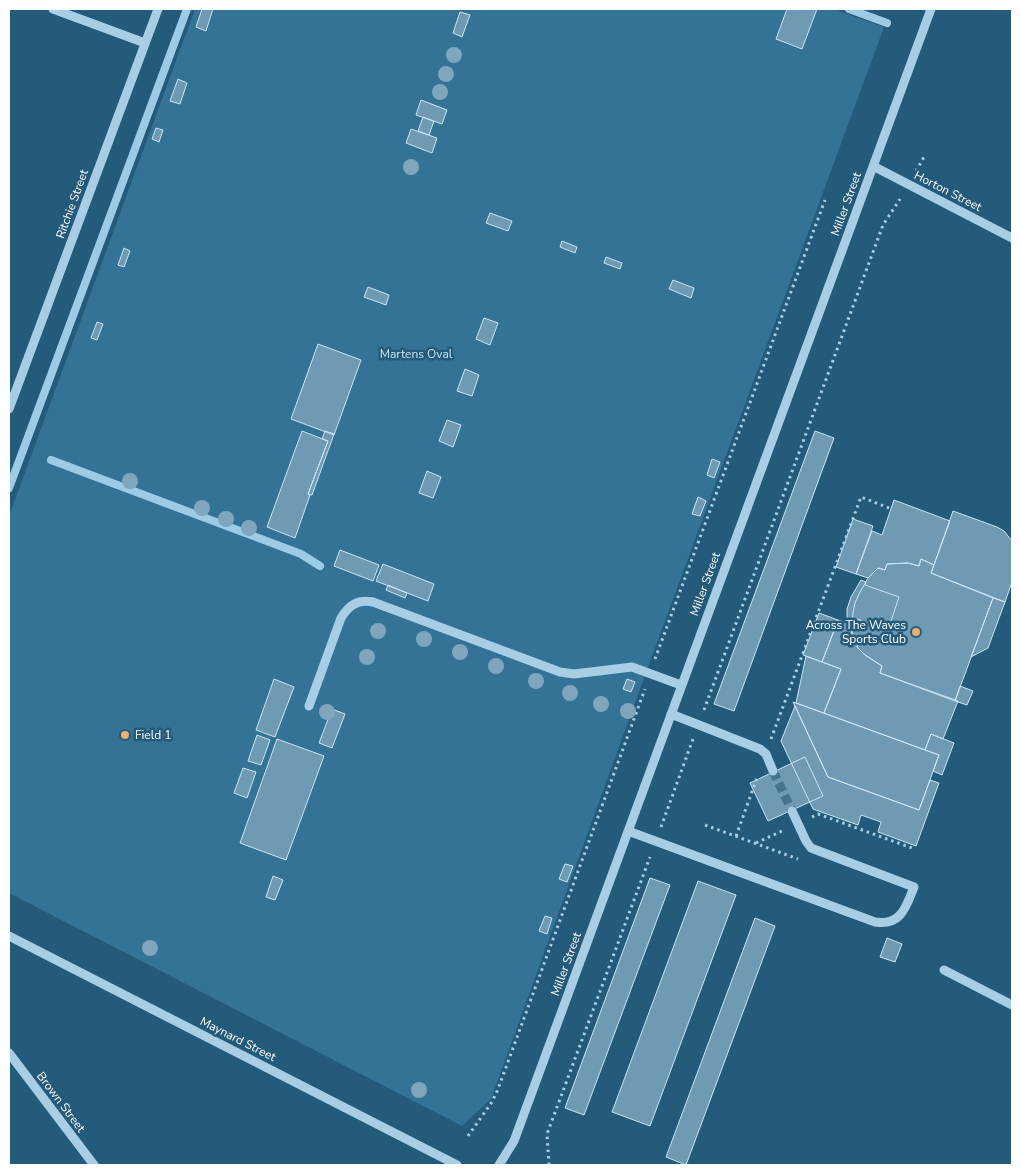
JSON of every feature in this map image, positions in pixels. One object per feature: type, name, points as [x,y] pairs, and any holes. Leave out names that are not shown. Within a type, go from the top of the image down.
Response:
[{"type":"street","points":[[53,9],[145,43]]},
{"type":"street","name":"Ritchie Street","points":[[9,409],[158,9]]},
{"type":"street","name":"Miller Street","points":[[499,1165],[514,1141],[931,9]]},
{"type":"street","name":"Horton Street","points":[[873,166],[1012,238]]},
{"type":"street","points":[[309,706],[341,618],[354,603],[367,600],[560,672],[574,674],[632,667],[681,685]]},
{"type":"street","points":[[671,714],[760,749],[766,754],[773,771]]},
{"type":"street","points":[[628,831],[875,922],[883,923],[901,915],[906,908],[914,887],[811,848],[792,811]]},
{"type":"street","name":"Maynard Street","points":[[9,936],[457,1165]]},
{"type":"street","points":[[944,970],[1012,1005]]},
{"type":"street","name":"Brown Street","points":[[9,1053],[94,1165]]},
{"type":"path","points":[[549,1165],[548,1134],[882,225],[898,203],[924,157]]},
{"type":"path","points":[[468,1136],[492,1102],[498,1089],[825,200]]},
{"type":"path","points":[[736,836],[861,497],[889,508]]},
{"type":"path","points":[[818,814],[912,848]]},
{"type":"path","points":[[705,824],[800,859]]},
{"type":"green space","name":"Martens Oval","points":[[195,9],[833,9],[884,27],[491,1099],[462,1126],[9,893],[9,516]]},
{"type":"building","points":[[202,9],[213,9],[206,31],[196,27]]},
{"type":"building","points":[[787,9],[817,9],[802,49],[776,39]]},
{"type":"building","points":[[460,12],[470,15],[462,37],[453,33]]},
{"type":"building","points":[[178,79],[187,83],[180,104],[170,101]]},
{"type":"building","points":[[421,100],[447,110],[442,124],[416,115]]},
{"type":"building","points":[[423,117],[434,121],[429,135],[418,131]]},
{"type":"building","points":[[156,128],[163,130],[159,142],[152,139]]},
{"type":"building","points":[[411,129],[437,138],[432,153],[406,143]]},
{"type":"building","points":[[490,213],[512,221],[508,231],[486,223]]},
{"type":"building","points":[[562,241],[577,247],[575,253],[560,247]]},
{"type":"building","points":[[124,248],[130,251],[124,267],[118,265]]},
{"type":"building","points":[[606,257],[622,263],[620,269],[604,263]]},
{"type":"building","points":[[673,280],[694,288],[691,298],[669,289]]},
{"type":"building","points":[[368,287],[389,295],[386,305],[364,297]]},
{"type":"building","points":[[484,318],[498,323],[490,345],[476,339]]},
{"type":"building","points":[[97,322],[103,324],[97,340],[91,338]]},
{"type":"building","points":[[318,344],[361,360],[334,435],[291,419]]},
{"type":"building","points":[[465,369],[479,375],[472,396],[457,391]]},
{"type":"building","points":[[447,420],[461,425],[453,447],[439,441]]},
{"type":"building","points":[[302,431],[328,441],[308,494],[310,495],[295,538],[267,527]]},
{"type":"building","points":[[325,431],[334,434],[312,495],[308,494],[328,441],[322,439]]},
{"type":"building","points":[[815,431],[834,438],[734,711],[714,704]]},
{"type":"building","points":[[712,459],[720,462],[714,478],[707,475]]},
{"type":"building","points":[[427,471],[441,477],[433,498],[419,493]]},
{"type":"building","points":[[698,497],[706,501],[700,516],[692,514]]},
{"type":"building","points":[[894,500],[950,521],[934,565],[921,559],[919,566],[908,563],[887,564],[885,570],[878,568],[868,578],[856,574],[872,531],[882,535]]},
{"type":"building","points":[[953,511],[997,527],[1004,531],[1012,541],[1012,582],[1005,602],[931,573]]},
{"type":"building","points":[[853,519],[873,526],[856,574],[836,567]]},
{"type":"building","points":[[340,550],[379,565],[373,581],[334,566]]},
{"type":"building","name":"Across The Waves Sports Club","points":[[921,559],[934,565],[931,573],[993,598],[955,701],[880,673],[882,666],[865,655],[857,647],[860,641],[852,638],[855,603],[868,578],[878,568],[885,570],[887,564],[908,563],[919,566]]},
{"type":"building","points":[[383,564],[434,584],[428,601],[376,581]]},
{"type":"building","points":[[861,580],[866,582],[865,585],[899,597],[888,630],[852,617],[852,620],[847,618],[847,609],[851,597]]},
{"type":"building","points":[[388,585],[407,593],[405,598],[386,590]]},
{"type":"building","points":[[993,598],[1005,602],[988,648],[971,657]]},
{"type":"building","points":[[819,613],[838,620],[822,662],[803,655]]},
{"type":"building","points":[[838,620],[852,625],[852,638],[860,641],[857,647],[865,655],[882,666],[880,673],[958,701],[943,739],[931,734],[925,750],[824,713],[841,669],[822,662]]},
{"type":"building","points":[[806,656],[841,669],[824,713],[796,703]]},
{"type":"building","points":[[274,679],[294,687],[275,737],[256,730]]},
{"type":"building","points":[[627,679],[635,682],[631,692],[623,689]]},
{"type":"building","points":[[960,686],[973,691],[967,705],[955,701]]},
{"type":"building","points":[[793,702],[939,755],[919,810],[828,777]]},
{"type":"building","points":[[795,706],[828,777],[919,810],[930,780],[939,783],[916,846],[878,832],[881,822],[861,815],[858,825],[813,809],[781,741]]},
{"type":"building","points":[[332,709],[345,714],[332,748],[319,743]]},
{"type":"building","points":[[931,734],[954,743],[942,775],[933,771],[939,755],[925,750]]},
{"type":"building","points":[[257,735],[270,740],[261,765],[248,761]]},
{"type":"building","points":[[277,739],[324,756],[286,860],[240,843]]},
{"type":"building","points":[[805,757],[823,796],[768,821],[750,783]]},
{"type":"building","points":[[243,768],[256,772],[247,798],[234,793]]},
{"type":"building","points":[[565,864],[573,866],[567,882],[559,879]]},
{"type":"building","points":[[273,876],[283,880],[275,900],[266,897]]},
{"type":"building","points":[[650,878],[670,885],[584,1115],[565,1108]]},
{"type":"building","points":[[698,881],[736,895],[650,1126],[612,1112]]},
{"type":"building","points":[[545,916],[552,918],[547,934],[539,931]]},
{"type":"building","points":[[755,918],[775,926],[686,1165],[666,1157]]},
{"type":"building","points":[[887,938],[902,944],[895,962],[880,957]]},
{"type":"waterway","points":[[9,488],[187,9]]},
{"type":"waterway","points":[[849,9],[887,23]]},
{"type":"waterway","points":[[51,460],[301,554],[320,566]]},
{"type":"tunnel","points":[[773,771],[792,811]]},
{"type":"place","name":"Across The Waves Sports Club","points":[[916,632]]},
{"type":"place","name":"Field 1","points":[[125,735]]}]
